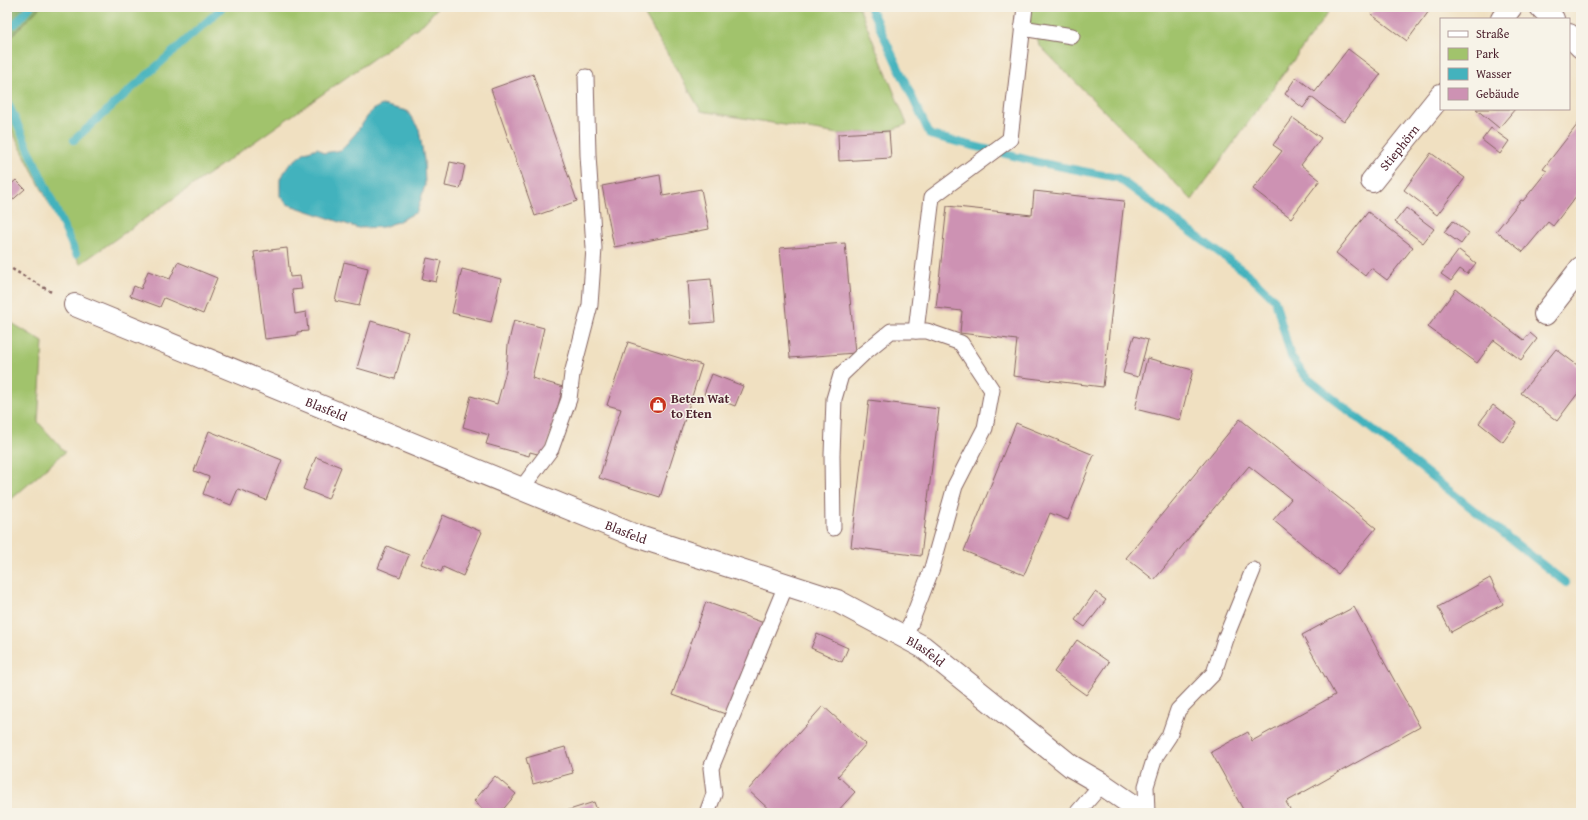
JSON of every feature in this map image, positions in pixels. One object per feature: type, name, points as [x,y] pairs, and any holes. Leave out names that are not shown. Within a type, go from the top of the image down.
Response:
[{"type":"street","points":[[1503,18],[1511,7]]},
{"type":"street","points":[[1541,7],[1552,18]]},
{"type":"street","points":[[1570,36],[1581,47]]},
{"type":"street","name":"Stiephörn","points":[[1372,181],[1440,96]]},
{"type":"street","points":[[1545,314],[1581,268]]},
{"type":"street","name":"Blasfeld","points":[[75,305],[636,536],[837,601],[923,647],[1071,766],[1102,784],[1144,813]]},
{"type":"lane","points":[[916,331],[932,197],[1010,139],[1024,7]]},
{"type":"lane","points":[[1022,28],[1072,36]]},
{"type":"lane","points":[[521,489],[551,449],[569,399],[572,374],[590,305],[594,248],[588,155],[586,78]]},
{"type":"lane","points":[[832,528],[834,399],[841,375],[864,353],[891,331],[927,331],[960,343],[992,390],[985,428],[955,486],[932,568],[905,638]]},
{"type":"lane","points":[[1147,813],[1146,786],[1155,757],[1169,736],[1178,710],[1214,673],[1225,639],[1253,570]]},
{"type":"lane","points":[[707,813],[714,794],[711,768],[786,584]]},
{"type":"lane","points":[[1077,813],[1102,784]]},
{"type":"path","points":[[7,266],[75,305]]},
{"type":"green space","points":[[7,7],[40,7],[7,41]]},
{"type":"green space","points":[[40,7],[438,7],[424,23],[80,264],[7,121],[7,41]]},
{"type":"green space","points":[[640,7],[859,7],[907,124],[889,131],[838,134],[701,111]]},
{"type":"green space","points":[[1021,7],[1332,7],[1192,200],[1040,46]]},
{"type":"green space","points":[[7,320],[43,342],[38,422],[65,452],[7,503]]},
{"type":"water","points":[[382,105],[407,111],[419,129],[424,160],[425,185],[417,212],[383,227],[358,228],[287,204],[280,196],[280,179],[289,165],[305,152],[318,148],[324,153],[341,150],[356,133],[372,110]]},
{"type":"building","points":[[1376,7],[1432,7],[1407,41],[1371,14]]},
{"type":"building","points":[[1348,49],[1381,74],[1344,122],[1311,97],[1303,108],[1285,94],[1296,77],[1315,92]]},
{"type":"building","points":[[533,74],[577,201],[535,216],[491,89]]},
{"type":"building","points":[[1477,110],[1514,110],[1499,128]]},
{"type":"building","points":[[1293,118],[1321,138],[1301,165],[1320,180],[1291,218],[1253,189],[1282,151],[1273,145]]},
{"type":"building","points":[[1581,120],[1581,194],[1579,196],[1577,195],[1553,226],[1548,222],[1523,252],[1496,231],[1547,171],[1543,169]]},
{"type":"building","points":[[1491,128],[1509,141],[1500,154],[1482,140]]},
{"type":"building","points":[[889,131],[891,158],[839,161],[838,134]]},
{"type":"building","points":[[1431,153],[1465,178],[1437,215],[1404,190]]},
{"type":"building","points":[[450,162],[465,165],[460,189],[445,186]]},
{"type":"building","points":[[660,175],[663,196],[701,189],[709,229],[614,247],[602,186]]},
{"type":"building","points":[[16,180],[25,189],[7,205],[7,188]]},
{"type":"building","points":[[1034,191],[1124,201],[1103,387],[1013,376],[1017,340],[960,333],[962,311],[936,308],[947,206],[1032,215]]},
{"type":"building","points":[[1406,208],[1434,229],[1423,243],[1395,222]]},
{"type":"building","points":[[1368,212],[1413,247],[1387,280],[1371,268],[1365,276],[1336,253]]},
{"type":"building","points":[[1453,221],[1469,233],[1461,244],[1444,232]]},
{"type":"building","points":[[845,243],[855,353],[790,358],[780,248]]},
{"type":"building","points":[[287,248],[290,277],[300,276],[302,289],[292,290],[295,314],[306,312],[308,331],[297,332],[297,335],[265,339],[254,252]]},
{"type":"building","points":[[1459,250],[1476,263],[1467,274],[1460,269],[1451,281],[1441,274]]},
{"type":"building","points":[[427,258],[441,261],[436,282],[422,279]]},
{"type":"building","points":[[178,262],[217,278],[203,314],[164,298],[160,307],[130,296],[134,286],[141,289],[148,271],[170,279]]},
{"type":"building","points":[[344,262],[368,268],[359,306],[335,301]]},
{"type":"building","points":[[462,269],[501,279],[491,322],[452,313]]},
{"type":"building","points":[[711,279],[715,322],[691,324],[688,281]]},
{"type":"building","points":[[1456,289],[1524,340],[1530,333],[1537,339],[1521,360],[1494,340],[1477,363],[1428,327]]},
{"type":"building","points":[[514,320],[544,328],[532,378],[563,387],[545,456],[530,452],[529,456],[486,444],[489,435],[463,427],[471,396],[497,404],[506,371],[508,345]]},
{"type":"building","points":[[371,321],[408,332],[395,379],[357,368]]},
{"type":"building","points":[[1134,336],[1148,340],[1138,377],[1123,373]]},
{"type":"building","points":[[628,342],[702,365],[660,497],[599,478],[621,409],[607,405]]},
{"type":"building","points":[[1556,349],[1581,368],[1581,389],[1557,421],[1521,393]]},
{"type":"building","points":[[1147,358],[1193,370],[1180,420],[1135,409]]},
{"type":"building","points":[[712,374],[743,386],[735,406],[704,394]]},
{"type":"building","points":[[869,400],[939,409],[921,556],[851,547]]},
{"type":"building","points":[[1493,405],[1517,423],[1503,442],[1479,423]]},
{"type":"building","points":[[1240,419],[1376,528],[1338,574],[1273,520],[1291,499],[1249,466],[1154,580],[1126,558]]},
{"type":"building","points":[[1016,423],[1094,455],[1068,520],[1050,513],[1024,575],[964,551]]},
{"type":"building","points":[[209,431],[282,460],[266,500],[238,489],[231,505],[203,494],[209,477],[194,471]]},
{"type":"building","points":[[316,457],[341,467],[328,499],[303,489]]},
{"type":"building","points":[[443,515],[482,532],[463,576],[443,567],[441,572],[421,564]]},
{"type":"building","points":[[387,546],[409,555],[400,577],[378,568]]},
{"type":"building","points":[[1490,578],[1503,604],[1451,632],[1438,607]]},
{"type":"building","points":[[1095,592],[1106,600],[1085,627],[1075,620]]},
{"type":"building","points":[[706,602],[764,623],[731,716],[672,695]]},
{"type":"building","points":[[1354,607],[1420,727],[1286,802],[1291,811],[1288,813],[1245,813],[1211,752],[1248,732],[1252,741],[1335,695],[1302,635]]},
{"type":"building","points":[[817,634],[848,648],[842,662],[811,648]]},
{"type":"building","points":[[1077,640],[1109,662],[1086,695],[1054,672]]},
{"type":"building","points":[[823,706],[866,744],[838,776],[855,792],[836,813],[773,813],[748,790]]},
{"type":"building","points":[[565,747],[573,773],[533,784],[526,758]]},
{"type":"building","points":[[495,776],[516,794],[500,813],[487,813],[474,801]]},
{"type":"building","points":[[594,802],[598,813],[560,813]]},
{"type":"waterway","points":[[15,24],[30,7]]},
{"type":"waterway","points":[[74,140],[223,7]]},
{"type":"waterway","points":[[870,7],[930,135],[1037,162],[1118,178],[1248,274],[1275,300],[1291,357],[1306,377],[1566,583]]},
{"type":"waterway","points":[[7,101],[76,254]]},
{"type":"place","name":"Beten Wat to Eten","points":[[658,405]]}]
